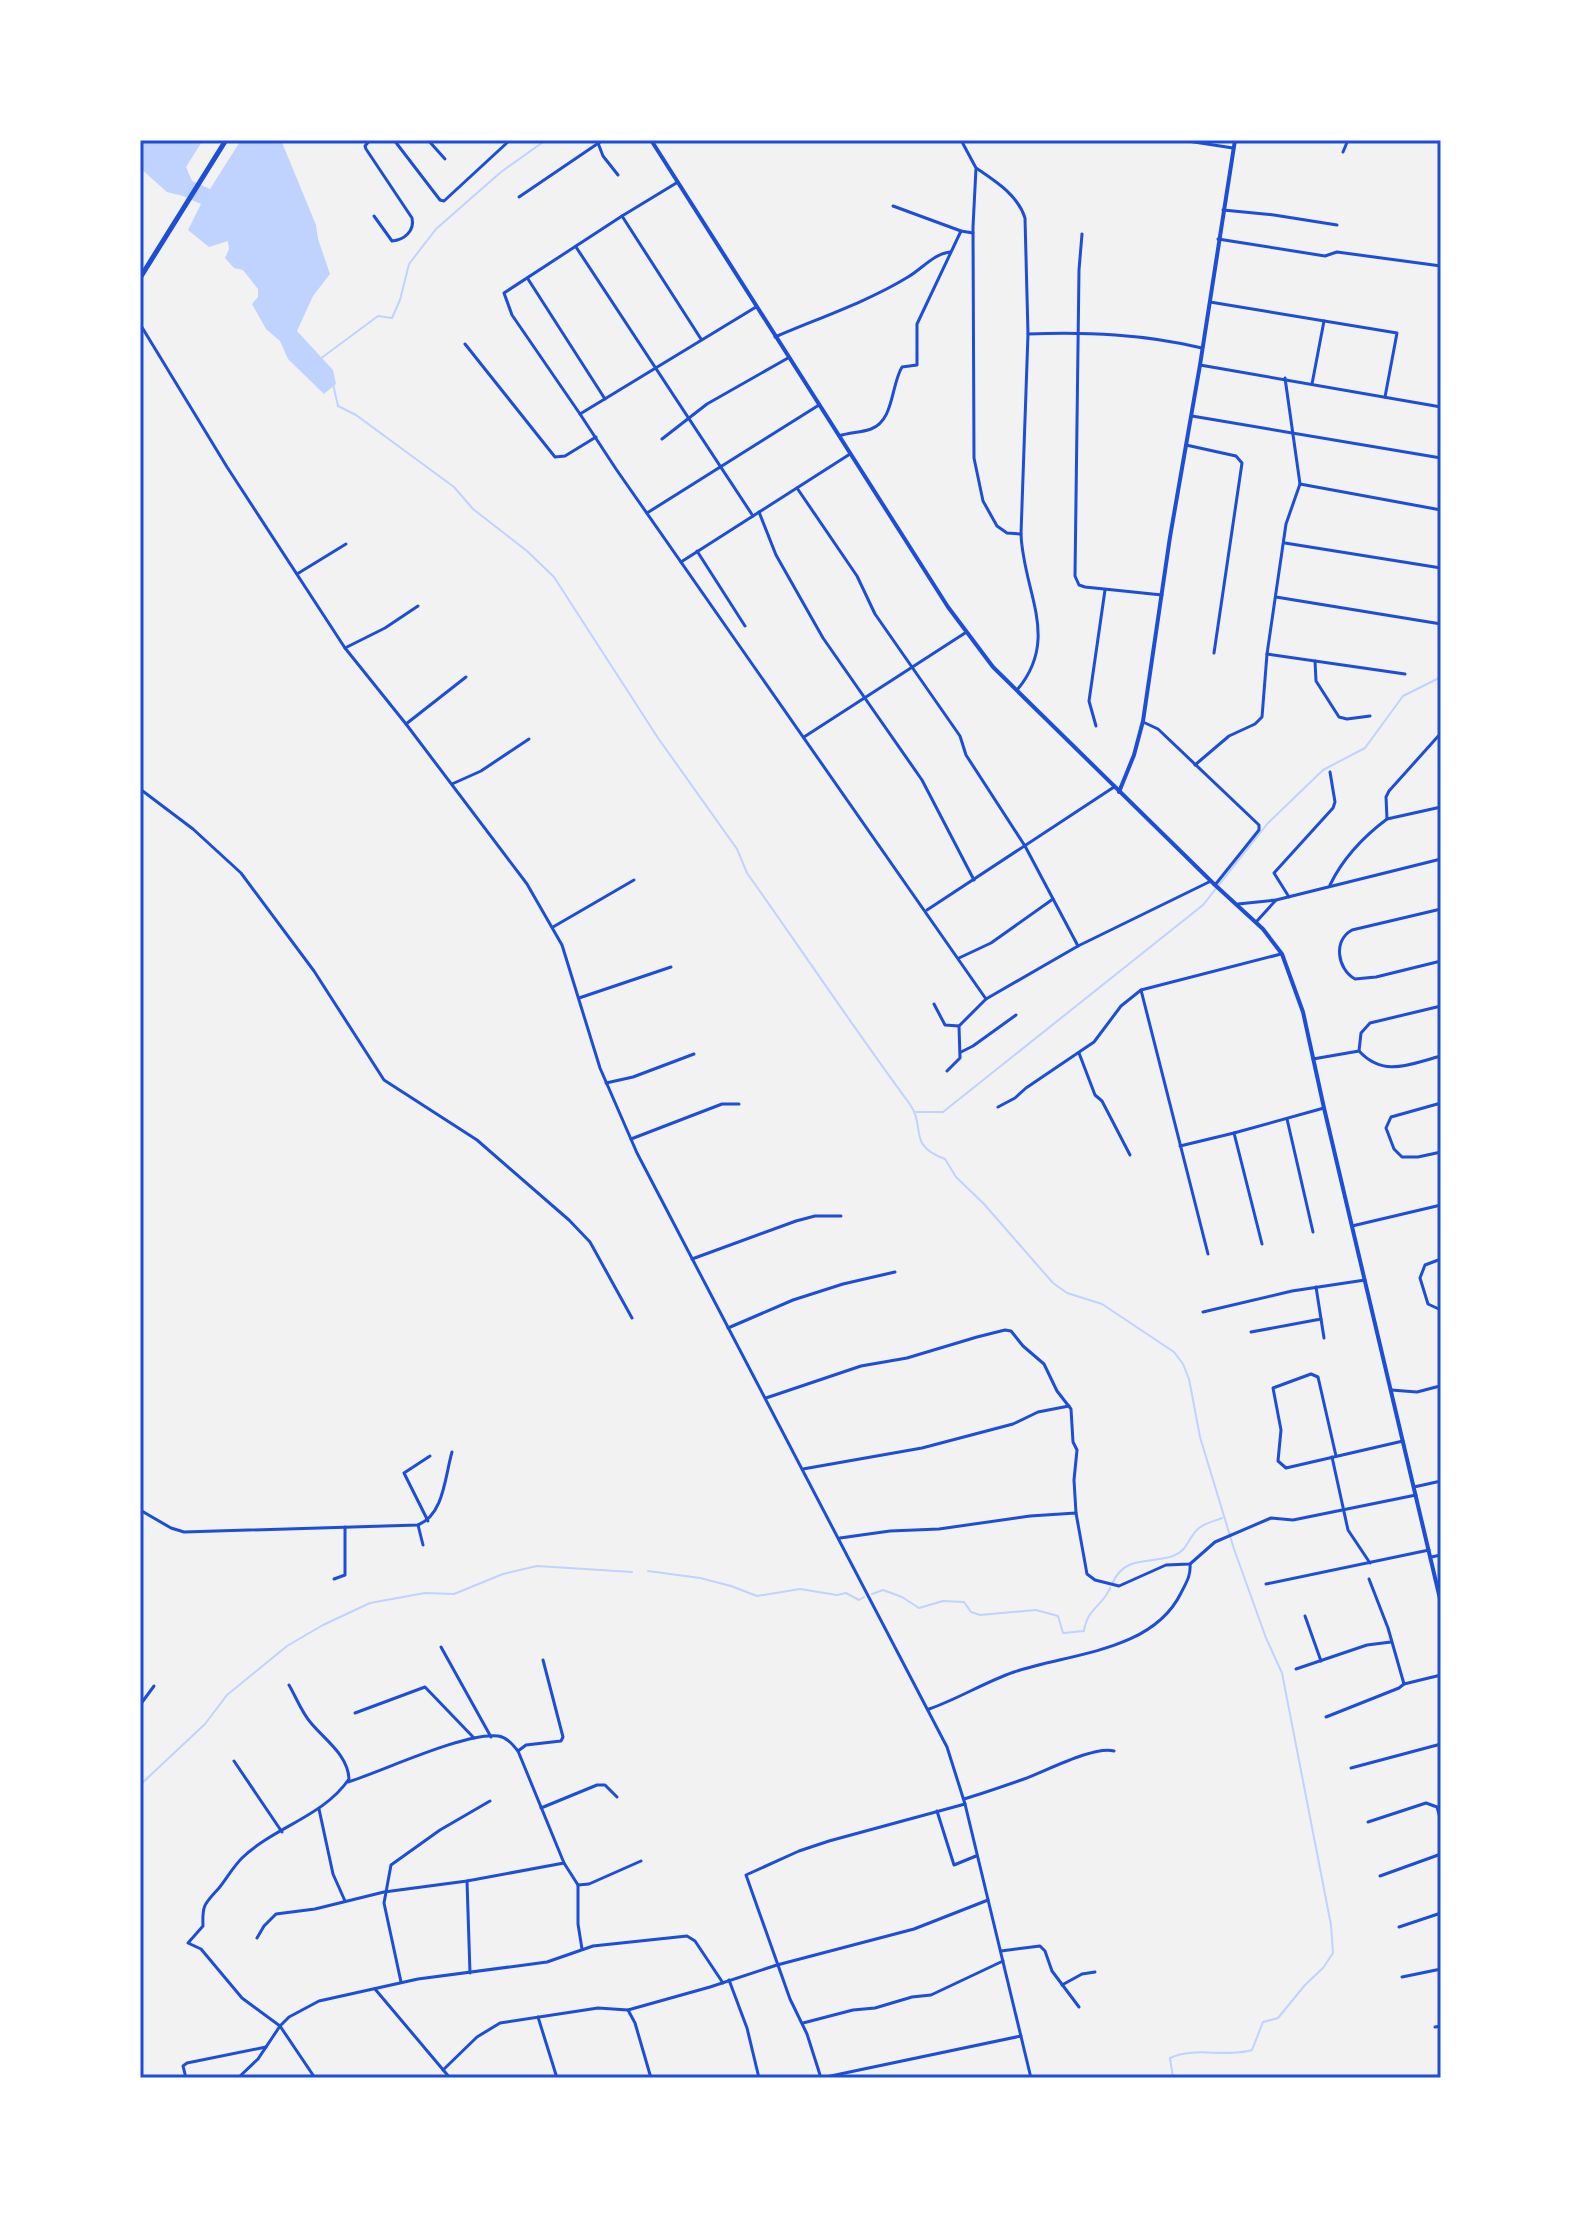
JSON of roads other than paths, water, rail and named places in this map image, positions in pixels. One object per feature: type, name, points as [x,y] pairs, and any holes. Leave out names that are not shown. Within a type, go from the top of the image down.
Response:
[{"type":"highway","points":[[140,278],[226,140]]},
{"type":"main road","points":[[651,140],[965,633],[1016,691],[1256,922],[1282,954],[1297,989],[1441,1603]]},
{"type":"main road","points":[[1116,789],[1134,755],[1143,721],[1235,140]]},
{"type":"street","points":[[370,140],[366,149],[412,218],[414,226],[404,236],[392,241],[374,216]]},
{"type":"street","points":[[394,140],[440,200],[444,201],[507,141]]},
{"type":"street","points":[[428,140],[445,159]]},
{"type":"street","points":[[519,197],[603,140]]},
{"type":"street","points":[[961,140],[976,168],[995,181],[1023,210],[1025,218],[1028,334],[1021,534],[1039,650],[1025,680],[1016,691]]},
{"type":"street","points":[[1181,140],[1233,148]]},
{"type":"street","points":[[1343,152],[1348,140]]},
{"type":"street","points":[[598,143],[603,156],[618,175]]},
{"type":"street","points":[[976,168],[973,233],[974,458],[983,501],[997,526],[1007,533],[1021,534]]},
{"type":"street","points":[[678,182],[504,293],[505,302],[647,513],[986,999]]},
{"type":"street","points":[[893,206],[973,233]]},
{"type":"street","points":[[1223,210],[1337,225]]},
{"type":"street","points":[[622,216],[701,339]]},
{"type":"street","points":[[839,436],[874,429],[884,419],[902,367],[917,365],[917,324],[961,231]]},
{"type":"street","points":[[1082,234],[1075,576],[1079,585],[1162,595]]},
{"type":"street","points":[[1218,239],[1325,256],[1337,252],[1441,266]]},
{"type":"street","points":[[576,247],[753,516]]},
{"type":"street","points":[[775,337],[909,277],[941,253],[950,252]]},
{"type":"street","points":[[528,279],[605,399]]},
{"type":"street","points":[[1210,302],[1397,333],[1385,397]]},
{"type":"street","points":[[580,414],[756,307]]},
{"type":"street","points":[[1312,384],[1324,321]]},
{"type":"street","points":[[140,324],[227,467],[345,648],[506,854],[553,927],[562,945],[606,1083],[631,1139],[929,1709],[952,1759],[1031,2078]]},
{"type":"street","points":[[1028,334],[1078,332],[1155,338],[1202,348]]},
{"type":"street","points":[[465,344],[555,457],[565,456],[596,437]]},
{"type":"street","points":[[662,439],[731,389],[788,358]]},
{"type":"street","points":[[1200,365],[1441,407]]},
{"type":"street","points":[[1195,765],[1229,736],[1260,721],[1267,654],[1291,506],[1300,484],[1285,378]]},
{"type":"street","points":[[647,513],[819,405]]},
{"type":"street","points":[[1192,416],[1441,458]]},
{"type":"street","points":[[1186,445],[1236,456],[1242,463],[1214,653]]},
{"type":"street","points":[[681,562],[850,454]]},
{"type":"street","points":[[1300,484],[1441,510]]},
{"type":"street","points":[[797,488],[857,576],[875,614],[951,721],[966,755],[1025,846],[1078,946]]},
{"type":"street","points":[[759,512],[776,555],[796,593],[863,699],[922,780],[974,880]]},
{"type":"street","points":[[1285,543],[1441,568]]},
{"type":"street","points":[[297,574],[346,544]]},
{"type":"street","points":[[697,551],[745,626]]},
{"type":"street","points":[[1096,726],[1089,701],[1105,590]]},
{"type":"street","points":[[1276,597],[1441,624]]},
{"type":"street","points":[[345,648],[385,628],[418,606]]},
{"type":"street","points":[[804,737],[965,633]]},
{"type":"street","points":[[1267,654],[1405,674]]},
{"type":"street","points":[[1315,661],[1316,681],[1339,717],[1370,716]]},
{"type":"street","points":[[406,724],[466,677]]},
{"type":"street","points":[[961,1052],[958,1045],[959,1026],[986,999],[1078,946],[1214,884],[1259,830],[1259,825],[1158,729],[1143,721]]},
{"type":"street","points":[[1387,819],[1386,797],[1389,791],[1441,733]]},
{"type":"street","points":[[452,784],[481,771],[529,739]]},
{"type":"street","points":[[1289,897],[1274,873],[1333,808],[1335,802],[1330,772]]},
{"type":"street","points":[[140,789],[193,829],[241,873],[314,971],[384,1080],[477,1140],[590,1242],[632,1318]]},
{"type":"street","points":[[926,911],[1116,789]]},
{"type":"street","points":[[1330,885],[1347,857],[1387,819],[1441,807]]},
{"type":"street","points":[[1235,904],[1276,900],[1441,859]]},
{"type":"street","points":[[553,927],[634,880]]},
{"type":"street","points":[[959,958],[991,943],[1053,899]]},
{"type":"street","points":[[1256,922],[1276,900]]},
{"type":"street","points":[[1441,909],[1352,930],[1343,937],[1340,950],[1345,970],[1355,979],[1441,961]]},
{"type":"street","points":[[998,1107],[1094,1042],[1121,1006],[1141,990],[1282,954]]},
{"type":"street","points":[[579,998],[671,967]]},
{"type":"street","points":[[1141,990],[1208,1254]]},
{"type":"street","points":[[934,1004],[945,1025],[959,1026]]},
{"type":"street","points":[[1359,1051],[1361,1033],[1370,1023],[1441,1006]]},
{"type":"street","points":[[947,1071],[957,1062],[961,1052],[1016,1015]]},
{"type":"street","points":[[1313,1059],[1359,1051]]},
{"type":"street","points":[[1359,1051],[1374,1065],[1388,1068],[1441,1056]]},
{"type":"street","points":[[1079,1053],[1095,1095],[1102,1101],[1130,1155]]},
{"type":"street","points":[[606,1083],[633,1077],[694,1054]]},
{"type":"street","points":[[1441,1103],[1391,1117],[1386,1128],[1394,1149],[1402,1157],[1441,1152]]},
{"type":"street","points":[[631,1139],[722,1104],[739,1104]]},
{"type":"street","points":[[1180,1146],[1324,1108]]},
{"type":"street","points":[[1287,1119],[1313,1232]]},
{"type":"street","points":[[1234,1133],[1262,1244]]},
{"type":"street","points":[[1352,1226],[1441,1205]]},
{"type":"street","points":[[692,1259],[796,1221],[815,1216],[841,1216]]},
{"type":"street","points":[[1441,1259],[1425,1265],[1420,1278],[1428,1304],[1441,1311]]},
{"type":"street","points":[[728,1328],[793,1300],[895,1272]]},
{"type":"street","points":[[1203,1312],[1316,1287],[1365,1280]]},
{"type":"street","points":[[1316,1287],[1324,1338]]},
{"type":"street","points":[[1251,1332],[1321,1319]]},
{"type":"street","points":[[766,1398],[861,1366],[907,1358],[1005,1330],[1015,1333],[1023,1346],[1044,1364],[1072,1414],[1073,1442],[1077,1450],[1074,1480],[1076,1513],[1087,1574],[1095,1580],[1119,1586],[1166,1565],[1190,1564],[1217,1541],[1271,1518],[1293,1520],[1416,1495]]},
{"type":"street","points":[[1391,1390],[1417,1392],[1440,1387],[1441,1367]]},
{"type":"street","points":[[1370,1563],[1348,1530],[1342,1511],[1334,1457],[1318,1377],[1311,1374],[1273,1388],[1281,1430],[1277,1457],[1282,1467],[1291,1468],[1334,1457],[1404,1441]]},
{"type":"street","points":[[803,1469],[911,1451],[1013,1424],[1038,1412],[1069,1406]]},
{"type":"street","points":[[140,1510],[184,1532],[418,1525],[428,1521],[439,1499],[452,1452]]},
{"type":"street","points":[[428,1521],[404,1473],[430,1456]]},
{"type":"street","points":[[1414,1487],[1441,1481]]},
{"type":"street","points":[[839,1539],[1076,1513]]},
{"type":"street","points":[[418,1525],[423,1545]]},
{"type":"street","points":[[334,1579],[345,1575],[345,1527]]},
{"type":"street","points":[[1266,1584],[1429,1550]]},
{"type":"street","points":[[1431,1557],[1441,1555]]},
{"type":"street","points":[[929,1709],[1009,1674],[1088,1654],[1137,1636],[1174,1606],[1190,1574],[1190,1564]]},
{"type":"street","points":[[1369,1579],[1404,1684]]},
{"type":"street","points":[[1305,1616],[1321,1661]]},
{"type":"street","points":[[1296,1669],[1367,1645],[1391,1642]]},
{"type":"street","points":[[441,1647],[491,1737]]},
{"type":"street","points":[[518,1751],[526,1745],[561,1741],[563,1737],[543,1660]]},
{"type":"street","points":[[1326,1717],[1404,1684],[1441,1675]]},
{"type":"street","points":[[289,1685],[309,1721],[339,1752],[350,1776],[348,1782]]},
{"type":"street","points":[[140,1705],[154,1686]]},
{"type":"street","points":[[355,1713],[425,1687],[474,1738]]},
{"type":"street","points":[[315,2078],[280,2026],[242,1998],[201,1949],[188,1943],[203,1926],[205,1903],[242,1858],[319,1807],[348,1782],[474,1738],[506,1739],[518,1751],[564,1863],[578,1885],[578,1924],[582,1949]]},
{"type":"street","points":[[1351,1768],[1441,1744]]},
{"type":"street","points":[[1022,2035],[821,2078],[803,2023],[790,1999],[746,1878],[749,1872],[829,1841],[964,1802],[1070,1759],[1106,1750],[1114,1751]]},
{"type":"street","points":[[234,1761],[282,1832]]},
{"type":"street","points":[[541,1808],[597,1785],[605,1785],[617,1797]]},
{"type":"street","points":[[401,1982],[385,1913],[384,1892],[391,1865],[440,1830],[490,1801]]},
{"type":"street","points":[[1368,1822],[1426,1803],[1437,1807],[1441,1821]]},
{"type":"street","points":[[319,1807],[333,1874],[345,1901]]},
{"type":"street","points":[[937,1811],[954,1865],[977,1856]]},
{"type":"street","points":[[1380,1876],[1441,1854]]},
{"type":"street","points":[[578,1885],[589,1884],[641,1861]]},
{"type":"street","points":[[257,1938],[276,1914],[315,1909],[384,1892],[564,1863]]},
{"type":"street","points":[[467,1881],[470,1973]]},
{"type":"street","points":[[443,2070],[477,2037],[492,2026],[510,2020],[598,2008],[628,2010],[777,1965],[914,1929],[988,1900]]},
{"type":"street","points":[[1399,1927],[1441,1913]]},
{"type":"street","points":[[238,2078],[248,2070],[280,2026],[308,2005],[401,1982],[547,1962],[582,1949],[687,1936],[695,1941],[723,1983]]},
{"type":"street","points":[[1001,1951],[1040,1946],[1062,1985],[1079,2007]]},
{"type":"street","points":[[803,2023],[931,1995],[1003,1961]]},
{"type":"street","points":[[1402,1977],[1441,1969]]},
{"type":"street","points":[[1062,1985],[1082,1974],[1095,1972]]},
{"type":"street","points":[[729,1980],[747,2028],[759,2078]]},
{"type":"street","points":[[374,1988],[450,2078]]},
{"type":"street","points":[[628,2010],[635,2023],[651,2078]]},
{"type":"street","points":[[538,2017],[557,2078]]},
{"type":"street","points":[[1435,2027],[1441,2026]]},
{"type":"street","points":[[186,2078],[183,2066],[187,2063],[266,2047]]},
{"type":"water","points":[[140,140],[203,140],[186,167],[192,181],[210,189],[241,140],[281,140],[316,225],[330,274],[313,296],[297,331],[333,370],[336,384],[324,394],[288,359],[280,341],[266,329],[252,304],[258,297],[258,289],[243,270],[234,268],[225,258],[228,241],[209,247],[188,230],[201,204],[167,192],[140,168]]},
{"type":"waterway","points":[[320,359],[378,316],[392,318],[409,264],[436,229],[501,172],[546,140]]},
{"type":"waterway","points":[[333,384],[338,406],[356,415],[454,487],[473,509],[527,551],[554,577],[658,738],[737,849],[747,873],[909,1103],[925,1148],[945,1159],[956,1177],[984,1204],[1053,1283],[1067,1293],[1102,1304],[1174,1352],[1183,1364],[1189,1379],[1200,1437],[1234,1549],[1282,1673],[1331,1925],[1333,1953],[1278,2018],[1263,2022],[1252,2050],[1200,2052],[1170,2058],[1173,2078]]},
{"type":"waterway","points":[[916,1112],[943,1112],[1203,905],[1268,823],[1323,770],[1365,748],[1403,696],[1441,677]]},
{"type":"waterway","points":[[1113,1582],[1118,1573],[1131,1564],[1178,1554],[1199,1528],[1222,1518]]},
{"type":"waterway","points":[[140,1785],[205,1724],[227,1695],[287,1646],[370,1603],[425,1593],[454,1594],[503,1574],[537,1566],[632,1572]]},
{"type":"waterway","points":[[648,1571],[700,1578],[757,1596],[800,1589],[837,1595],[846,1593],[859,1600],[864,1597]]},
{"type":"waterway","points":[[872,1594],[883,1590],[919,1608],[943,1601],[964,1602],[971,1612],[980,1615],[1036,1610],[1058,1616],[1063,1633],[1084,1631],[1088,1617],[1110,1588]]}]
